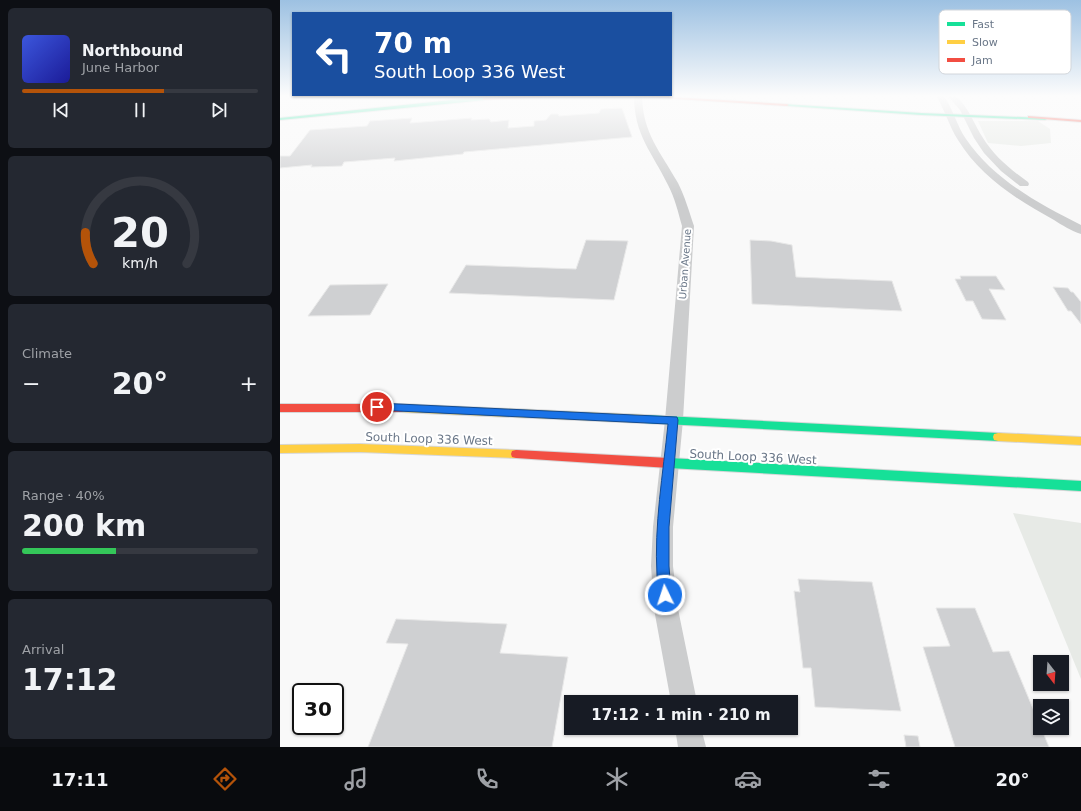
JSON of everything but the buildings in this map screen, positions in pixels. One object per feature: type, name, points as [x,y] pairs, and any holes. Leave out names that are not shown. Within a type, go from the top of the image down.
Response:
[{"type":"street","name":"Urban Avenue","points":[[643,131],[679,196],[688,226],[674,420],[663,527],[662,566],[666,610],[683,695]]},
{"type":"street","points":[[959,131],[968,148],[990,170],[1020,194],[1081,230]]},
{"type":"street","points":[[975,131],[988,151],[1008,171],[1031,189]]},
{"type":"street","points":[[280,408],[377,407],[674,420],[1081,441]]},
{"type":"street","name":"South Loop 336 West","points":[[280,449],[360,448],[482,453],[1081,486]]},
{"type":"street","points":[[689,735],[692,747]]},
{"type":"shaded area","points":[[982,131],[1050,131],[1051,143],[1021,146],[988,143]]},
{"type":"shaded area","points":[[1013,513],[1081,523],[1081,679]]},
{"type":"traffic: fast","points":[[644,419],[998,437]]},
{"type":"traffic: fast","points":[[669,463],[1081,486]]},
{"type":"traffic: slow","points":[[401,408],[644,419]]},
{"type":"traffic: slow","points":[[998,437],[1081,441]]},
{"type":"traffic: slow","points":[[280,449],[360,448],[516,454]]},
{"type":"traffic: jam","points":[[280,408],[401,408]]},
{"type":"traffic: jam","points":[[516,454],[669,463]]},
{"type":"route","points":[[377,407],[674,420],[663,527],[662,566],[665,595]]}]
